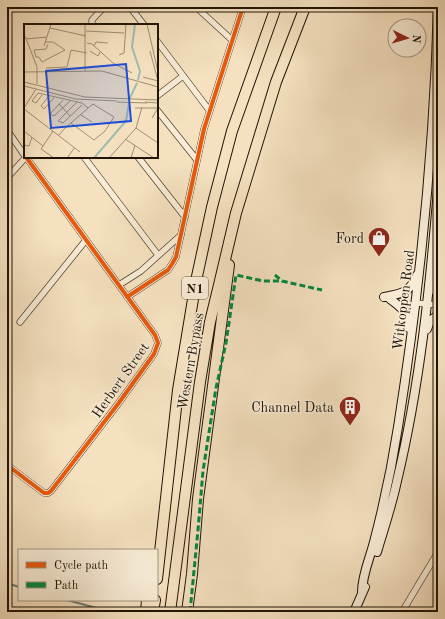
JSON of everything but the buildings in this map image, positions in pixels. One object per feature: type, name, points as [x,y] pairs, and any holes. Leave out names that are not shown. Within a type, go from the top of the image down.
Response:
[{"type":"highway","name":"Western Bypass","points":[[158,569],[178,390],[196,281],[210,215],[232,131],[276,7]]},
{"type":"highway","name":"Western Bypass","points":[[170,612],[200,382],[210,322],[238,206],[276,82],[305,7]]},
{"type":"highway","points":[[187,612],[192,574],[198,499],[227,283],[232,231]]},
{"type":"highway","points":[[157,549],[162,529]]},
{"type":"highway","points":[[146,612],[147,601]]},
{"type":"highway","points":[[153,612],[155,601]]},
{"type":"main road","name":"Witkoppen Road","points":[[362,592],[362,584],[374,544],[389,479],[416,303],[428,189],[438,7]]},
{"type":"main road","name":"Witkoppen Road","points":[[354,612],[366,585],[376,555],[397,482],[409,427],[422,345],[432,265],[438,189]]},
{"type":"main road","points":[[410,349],[408,316],[403,309],[387,298],[402,293],[410,288],[416,277],[422,253]]},
{"type":"main road","points":[[432,265],[433,285],[438,295]]},
{"type":"main road","points":[[422,345],[428,326],[433,318],[438,315]]},
{"type":"street","points":[[92,24],[92,20],[104,7]]},
{"type":"street","points":[[130,7],[143,24]]},
{"type":"street","points":[[196,7],[232,40]]},
{"type":"street","points":[[127,297],[168,270],[176,257],[209,110],[243,7]]},
{"type":"street","points":[[158,42],[209,110]]},
{"type":"street","points":[[158,95],[183,76]]},
{"type":"street","points":[[158,111],[197,160]]},
{"type":"street","name":"Herbert Street","points":[[7,130],[24,154]]},
{"type":"street","points":[[7,178],[25,158]]},
{"type":"street","name":"Herbert Street","points":[[7,465],[41,491],[48,493],[51,491],[118,404],[154,354],[158,346],[157,340],[119,285],[27,158]]},
{"type":"street","points":[[85,158],[158,255]]},
{"type":"street","points":[[139,158],[185,217]]},
{"type":"street","points":[[119,285],[141,271],[181,235]]},
{"type":"street","points":[[20,322],[86,240]]},
{"type":"street","points":[[416,303],[438,305]]},
{"type":"street","points":[[402,612],[438,552]]},
{"type":"waterway","points":[[7,583],[18,587]]},
{"type":"waterway","points":[[71,601],[111,612]]},
{"type":"marked path","points":[[190,612],[203,471],[216,388],[226,343],[236,275],[263,281],[282,281]]},
{"type":"marked path","points":[[275,275],[282,281],[322,290]]},
{"type":"marked path","points":[[7,611],[20,612]]},
{"type":"cycle path","points":[[127,297],[168,270],[176,257],[204,129],[243,7]]},
{"type":"cycle path","points":[[7,465],[44,493],[51,491],[118,404],[154,354],[158,343],[155,335],[27,158]]},
{"type":"place","name":"Ford","points":[[379,258]]},
{"type":"place","name":"Channel Data","points":[[350,426]]}]
